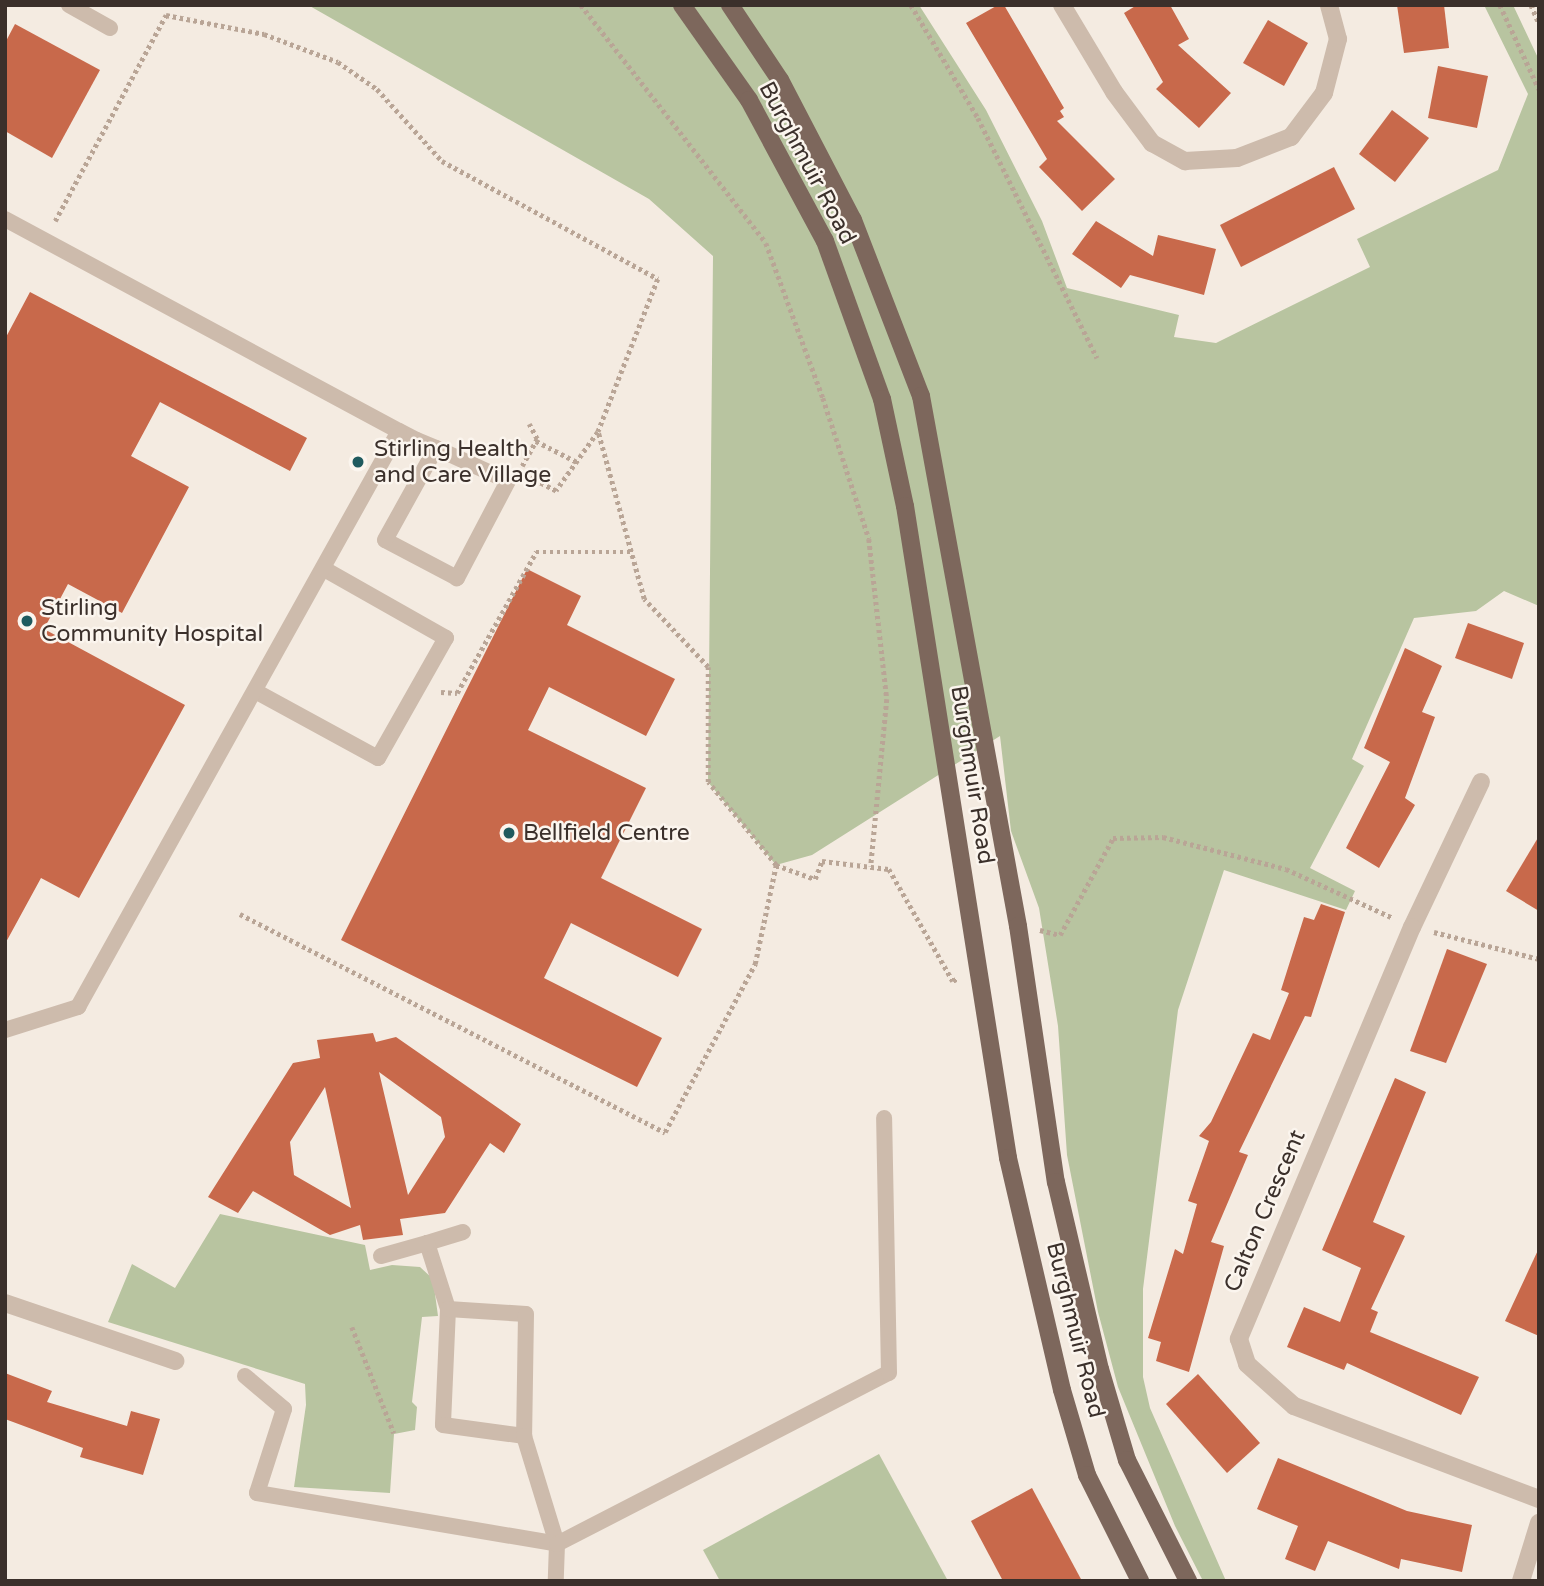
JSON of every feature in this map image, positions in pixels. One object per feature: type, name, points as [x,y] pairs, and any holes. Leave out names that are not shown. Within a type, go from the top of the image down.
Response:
[{"type":"main road","name":"Burghmuir Road","points":[[682,5],[749,100],[825,241],[882,399],[905,506],[1009,1158],[1062,1390],[1087,1475],[1140,1581]]},
{"type":"main road","name":"Burghmuir Road","points":[[730,5],[780,80],[853,220],[920,396],[1018,926],[1056,1182],[1100,1369],[1127,1460],[1188,1581]]},
{"type":"street","points":[[1062,5],[1114,92],[1152,143],[1185,161],[1237,158],[1291,137],[1324,93],[1338,38],[1329,5]]},
{"type":"street","name":"Calton Crescent","points":[[1481,782],[1412,927],[1239,1339],[1247,1364],[1294,1406],[1539,1499]]},
{"type":"street","points":[[5,1303],[176,1361]]},
{"type":"street","points":[[1521,1581],[1539,1523]]},
{"type":"lane","points":[[69,5],[110,28]]},
{"type":"lane","points":[[5,219],[399,431],[508,481],[457,578],[385,540],[436,448]]},
{"type":"lane","points":[[5,1030],[78,1007],[399,431]]},
{"type":"lane","points":[[255,691],[379,758],[446,638],[324,569]]},
{"type":"lane","points":[[245,1376],[284,1409],[257,1493],[557,1544],[889,1373],[884,1118]]},
{"type":"lane","points":[[381,1255],[463,1232]]},
{"type":"lane","points":[[427,1243],[448,1309],[443,1425],[524,1436]]},
{"type":"lane","points":[[448,1309],[526,1314],[524,1436],[557,1544],[556,1581]]},
{"type":"path","points":[[581,5],[766,243],[822,398],[869,539],[887,699],[871,866]]},
{"type":"path","points":[[911,5],[978,118],[1097,358]]},
{"type":"path","points":[[1500,5],[1539,89]]},
{"type":"path","points":[[1531,5],[1539,23]]},
{"type":"path","points":[[45,240],[166,15],[264,34],[338,62],[377,89],[443,161],[658,279],[598,432],[556,491],[519,472],[536,441]]},
{"type":"path","points":[[529,424],[536,441],[577,462]]},
{"type":"path","points":[[598,432],[644,599],[708,667],[708,782],[776,866],[815,879],[822,861],[889,869],[953,981],[978,965]]},
{"type":"path","points":[[416,691],[457,693],[536,552],[630,552]]},
{"type":"path","points":[[1018,926],[1060,935],[1113,838],[1163,837],[1286,869],[1412,927],[1539,959]]},
{"type":"path","points":[[240,914],[665,1132],[755,964],[776,866]]},
{"type":"path","points":[[352,1327],[394,1433]]},
{"type":"green space","points":[[308,5],[919,5],[986,110],[1042,221],[1067,288],[1179,315],[1174,337],[1216,343],[1370,267],[1357,239],[1498,170],[1528,94],[1484,5],[1513,5],[1539,60],[1539,606],[1504,591],[1476,611],[1414,618],[1352,759],[1364,766],[1310,868],[1355,891],[1346,910],[1224,870],[1178,1010],[1143,1289],[1143,1377],[1150,1408],[1226,1581],[1203,1581],[1175,1526],[1118,1387],[1098,1312],[1067,1155],[1058,1026],[1039,908],[1011,831],[1000,736],[812,855],[776,865],[708,782],[713,256],[649,199]]},
{"type":"green space","points":[[220,1214],[365,1245],[370,1270],[392,1265],[420,1267],[433,1279],[438,1316],[422,1317],[412,1402],[417,1407],[415,1430],[394,1434],[390,1493],[294,1487],[306,1405],[305,1384],[108,1322],[132,1264],[175,1288]]},
{"type":"green space","points":[[879,1454],[948,1581],[720,1581],[703,1550]]},
{"type":"building","points":[[998,5],[1004,5],[1064,108],[1060,111],[1064,117],[1057,121],[1115,179],[1082,211],[1039,167],[1047,159],[966,23]]},
{"type":"building","points":[[1137,5],[1170,5],[1189,39],[1178,45],[1231,93],[1199,128],[1156,89],[1163,82],[1124,13]]},
{"type":"building","points":[[1397,5],[1444,5],[1449,48],[1404,53]]},
{"type":"building","points":[[1268,20],[1308,43],[1284,86],[1243,63]]},
{"type":"building","points":[[15,24],[100,70],[52,158],[5,131],[5,43]]},
{"type":"building","points":[[1438,66],[1488,76],[1477,128],[1428,118]]},
{"type":"building","points":[[1392,110],[1429,138],[1395,182],[1359,154]]},
{"type":"building","points":[[1334,167],[1355,209],[1241,267],[1220,225]]},
{"type":"building","points":[[1096,221],[1153,256],[1158,235],[1216,249],[1204,295],[1130,275],[1121,288],[1072,254]]},
{"type":"building","name":"Stirling Community Hospital","points":[[30,292],[307,438],[290,471],[160,402],[131,456],[189,487],[122,613],[68,584],[44,629],[185,705],[79,898],[41,878],[5,944],[5,339]]},
{"type":"building","name":"Bellfield Centre","points":[[527,569],[581,596],[567,625],[675,679],[646,736],[549,687],[528,730],[646,788],[601,878],[702,929],[678,977],[571,923],[544,978],[662,1038],[637,1087],[341,940]]},
{"type":"building","points":[[1468,623],[1524,643],[1512,679],[1455,658]]},
{"type":"building","points":[[1405,648],[1442,666],[1422,712],[1435,717],[1405,798],[1415,805],[1379,868],[1346,848],[1390,762],[1364,748]]},
{"type":"building","points":[[1539,836],[1539,911],[1506,891]]},
{"type":"building","points":[[1321,904],[1345,912],[1311,1017],[1305,1016],[1239,1152],[1248,1155],[1211,1242],[1224,1246],[1189,1372],[1156,1361],[1161,1342],[1148,1338],[1175,1249],[1183,1254],[1197,1204],[1188,1201],[1209,1141],[1199,1136],[1211,1122],[1253,1033],[1270,1040],[1289,993],[1281,990],[1304,917],[1314,920]]},
{"type":"building","points":[[1447,949],[1487,964],[1446,1063],[1410,1051]]},
{"type":"building","points":[[373,1033],[376,1042],[396,1037],[521,1124],[504,1153],[490,1143],[445,1213],[400,1219],[403,1235],[363,1240],[360,1225],[330,1235],[253,1191],[238,1213],[208,1197],[293,1063],[320,1058],[317,1040]],"holes":[[[379,1072],[441,1117],[445,1137],[408,1195]],[[325,1087],[351,1208],[294,1175],[290,1142]]]},
{"type":"building","points":[[1395,1078],[1426,1092],[1373,1222],[1405,1236],[1371,1309],[1378,1312],[1370,1332],[1479,1377],[1461,1415],[1347,1363],[1344,1370],[1287,1347],[1304,1307],[1340,1322],[1361,1268],[1322,1250]]},
{"type":"building","points":[[1539,1248],[1539,1336],[1505,1321]]},
{"type":"building","points":[[5,1373],[52,1391],[47,1402],[127,1426],[131,1411],[160,1419],[143,1475],[80,1457],[83,1448],[5,1419]]},
{"type":"building","points":[[1198,1374],[1260,1443],[1227,1473],[1166,1404]]},
{"type":"building","points":[[1278,1458],[1407,1511],[1472,1525],[1462,1572],[1401,1559],[1399,1569],[1328,1541],[1315,1571],[1285,1559],[1298,1526],[1257,1509]]},
{"type":"building","points":[[1032,1488],[1082,1581],[1003,1581],[971,1521]]},
{"type":"place","name":"Stirling Health and Care Village","points":[[358,462]]},
{"type":"place","name":"Stirling Community Hospital","points":[[27,621]]},
{"type":"place","name":"Bellfield Centre","points":[[509,833]]}]
